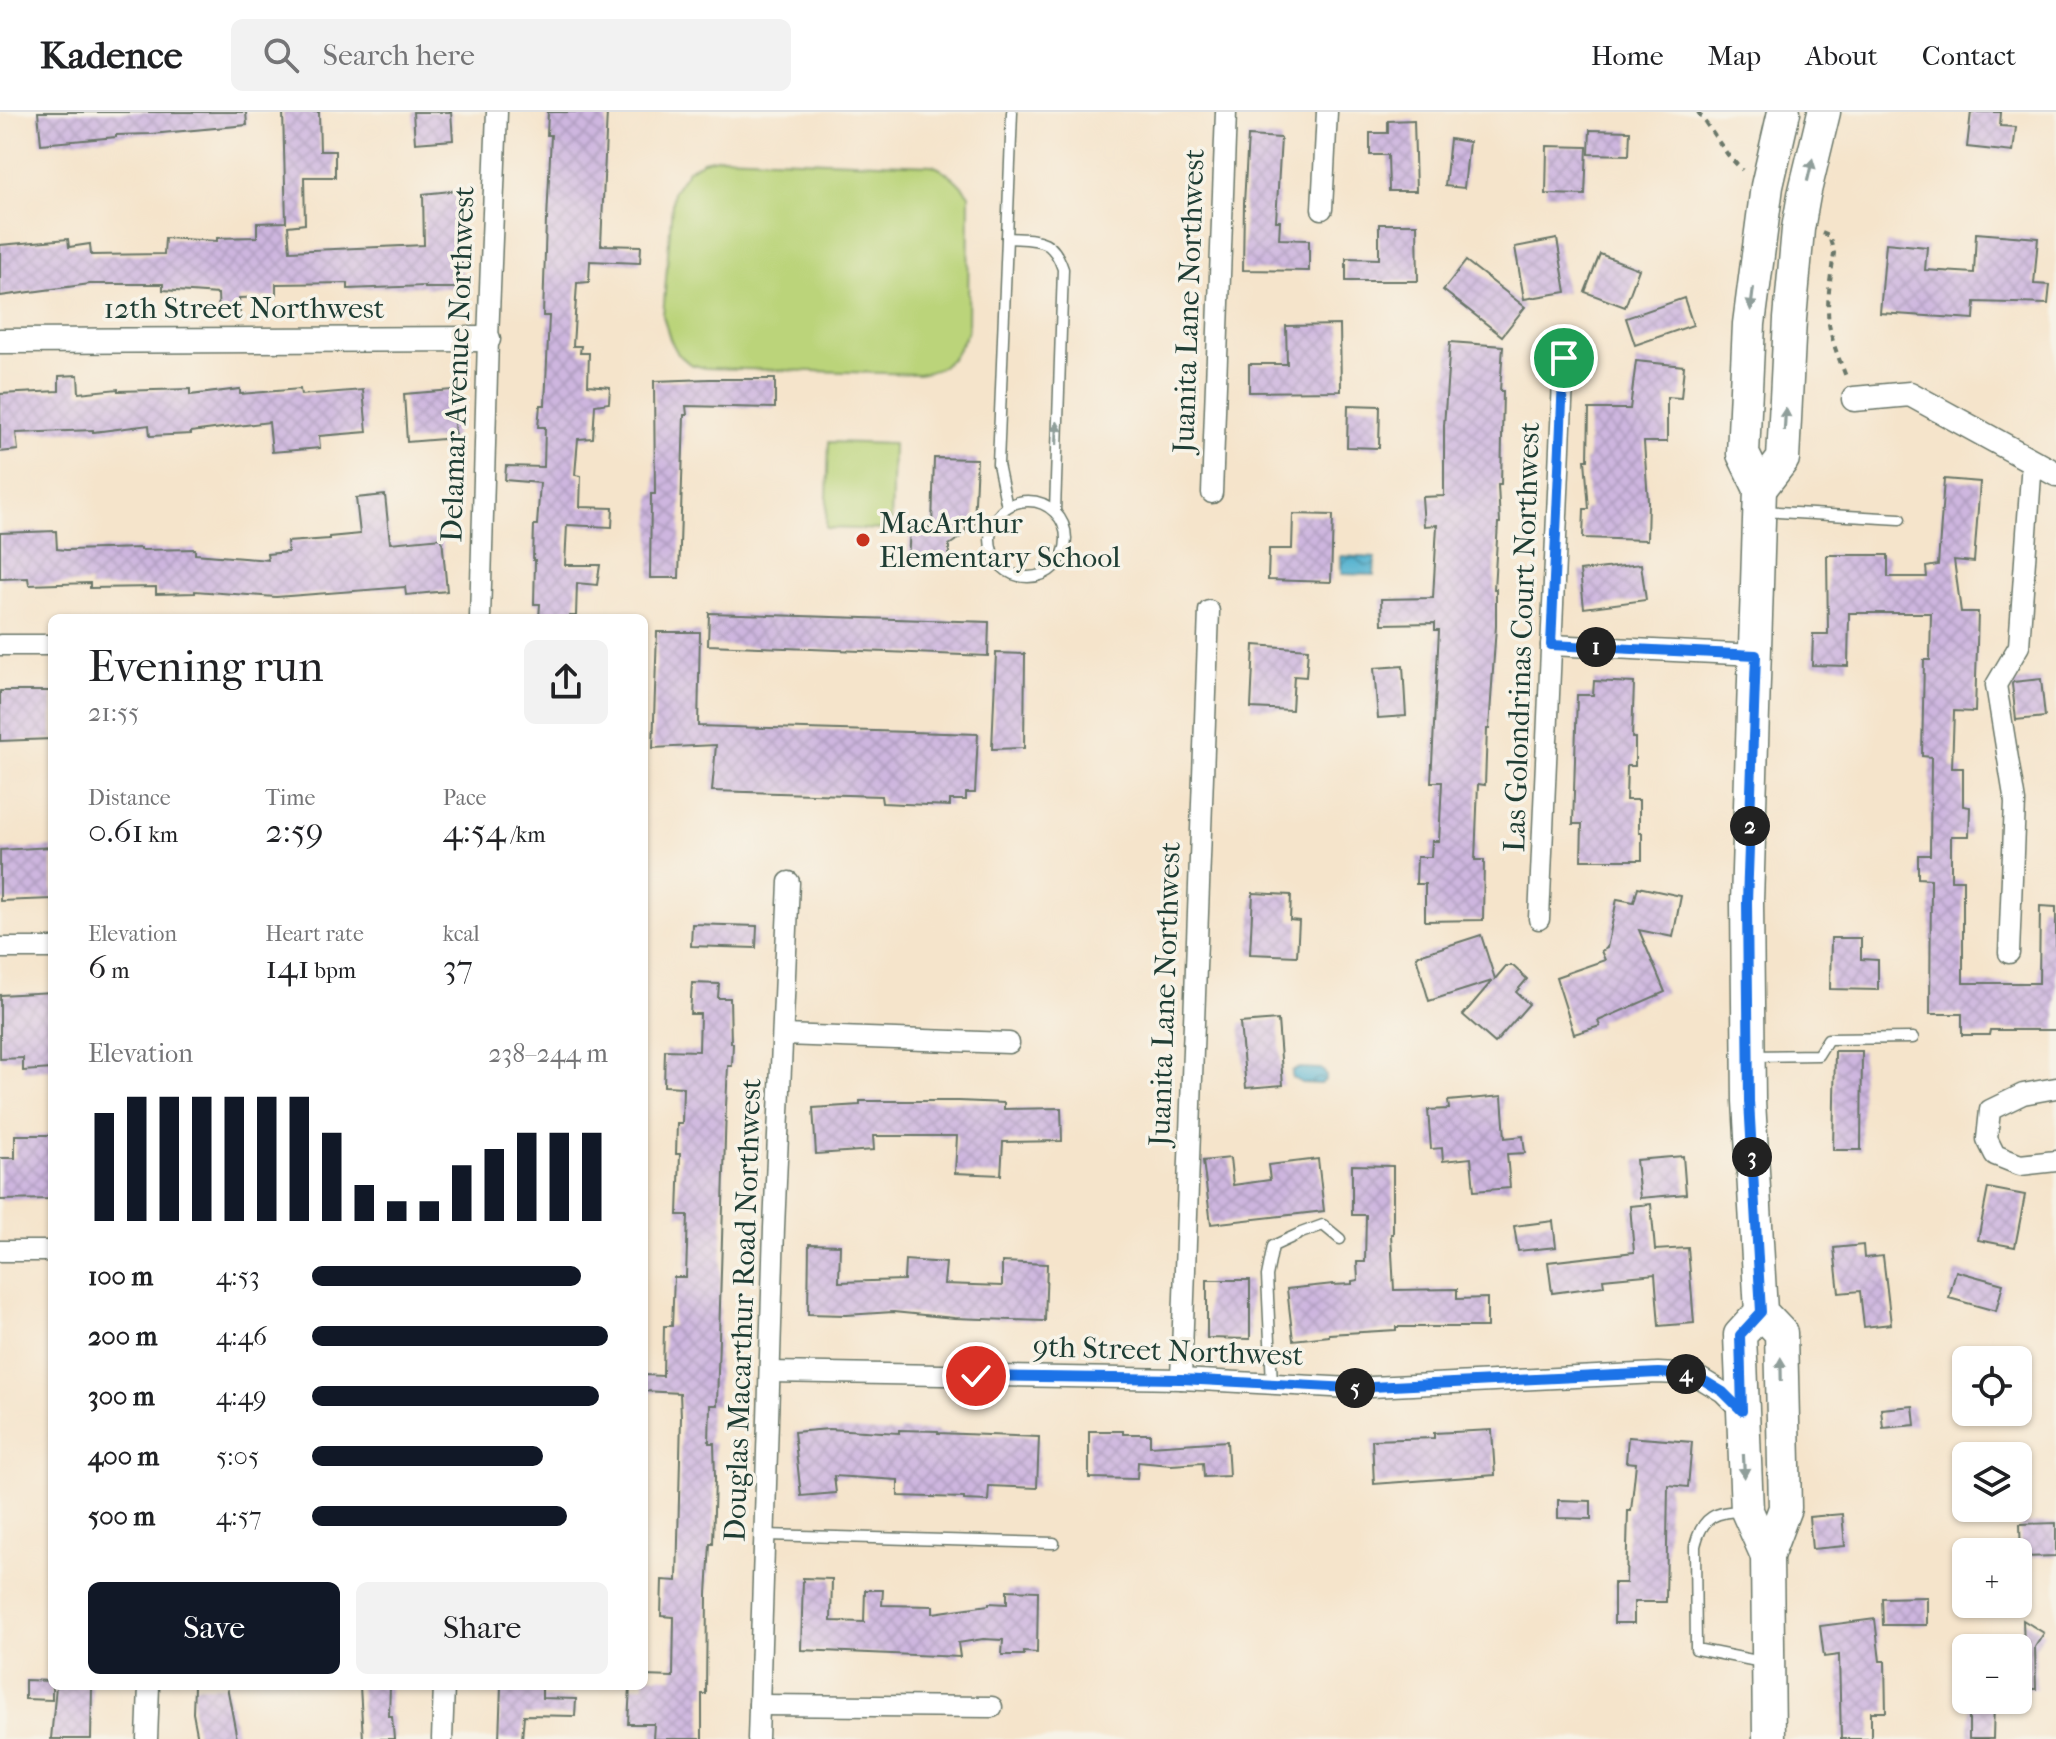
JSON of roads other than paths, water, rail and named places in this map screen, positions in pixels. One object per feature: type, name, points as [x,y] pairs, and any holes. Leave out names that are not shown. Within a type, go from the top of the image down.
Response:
[{"type":"main road","points":[[1769,1739],[1767,1556],[1785,1508],[1781,1333],[1761,1312],[1749,1101],[1747,902],[1760,500],[1743,454],[1749,324],[1767,186],[1784,112]]},
{"type":"main road","points":[[1760,500],[1783,459],[1798,229],[1824,112]]},
{"type":"main road","points":[[1761,1312],[1740,1335],[1747,1511],[1767,1556]]},
{"type":"street","name":"Delamar Avenue Northwest","points":[[480,614],[497,112]]},
{"type":"street","name":"Juanita Lane Northwest","points":[[1212,493],[1226,112]]},
{"type":"street","points":[[1322,209],[1327,112]]},
{"type":"street","name":"12th Street Northwest","points":[[0,341],[488,339]]},
{"type":"street","name":"Las Golondrinas Court Northwest","points":[[1539,919],[1564,358]]},
{"type":"street","points":[[1854,399],[1910,394],[2056,474]]},
{"type":"street","points":[[2009,953],[2015,802],[1996,685],[2019,646],[2032,461]]},
{"type":"street","name":"Juanita Lane Northwest","points":[[1181,1379],[1209,611]]},
{"type":"street","points":[[0,645],[48,645]]},
{"type":"street","points":[[1551,645],[1756,655]]},
{"type":"street","name":"Douglas Macarthur Road Northwest","points":[[758,1739],[789,882]]},
{"type":"street","points":[[0,948],[48,948]]},
{"type":"street","points":[[783,1035],[1009,1043]]},
{"type":"street","points":[[2056,1088],[2023,1094],[1990,1110],[1987,1139],[1995,1155],[2020,1165],[2056,1161]]},
{"type":"street","points":[[0,1251],[48,1251]]},
{"type":"street","name":"9th Street Northwest","points":[[770,1372],[1181,1379],[1351,1388],[1658,1373],[1695,1375],[1723,1392],[1742,1411]]},
{"type":"street","points":[[147,1739],[149,1690]]},
{"type":"street","points":[[442,1739],[444,1690]]},
{"type":"street","points":[[759,1705],[992,1707]]},
{"type":"lane","points":[[1007,507],[998,464],[1012,112]]},
{"type":"lane","points":[[1007,238],[1040,241],[1051,246],[1058,254],[1063,269],[1055,511]]},
{"type":"lane","points":[[1760,500],[1900,519]]},
{"type":"lane","points":[[1031,501],[1055,511],[1066,534],[1061,559],[1052,569],[1029,578],[1006,571],[991,551],[989,538],[998,515],[1007,507],[1031,501]]},
{"type":"lane","points":[[1749,1056],[1818,1055],[1828,1039],[1913,1038]]},
{"type":"lane","points":[[1272,1384],[1267,1276],[1273,1246],[1323,1225],[1340,1239]]},
{"type":"lane","points":[[1747,1511],[1717,1514],[1708,1518],[1698,1532],[1695,1546],[1696,1649],[1768,1663]]},
{"type":"lane","points":[[765,1535],[1054,1543]]},
{"type":"water","points":[[1341,556],[1375,558],[1374,575],[1341,574]]},
{"type":"water","points":[[1300,1068],[1321,1069],[1326,1079],[1321,1084],[1302,1083],[1292,1078],[1292,1071]]},
{"type":"place","name":"MacArthur Elementary School","points":[[863,540]]}]
